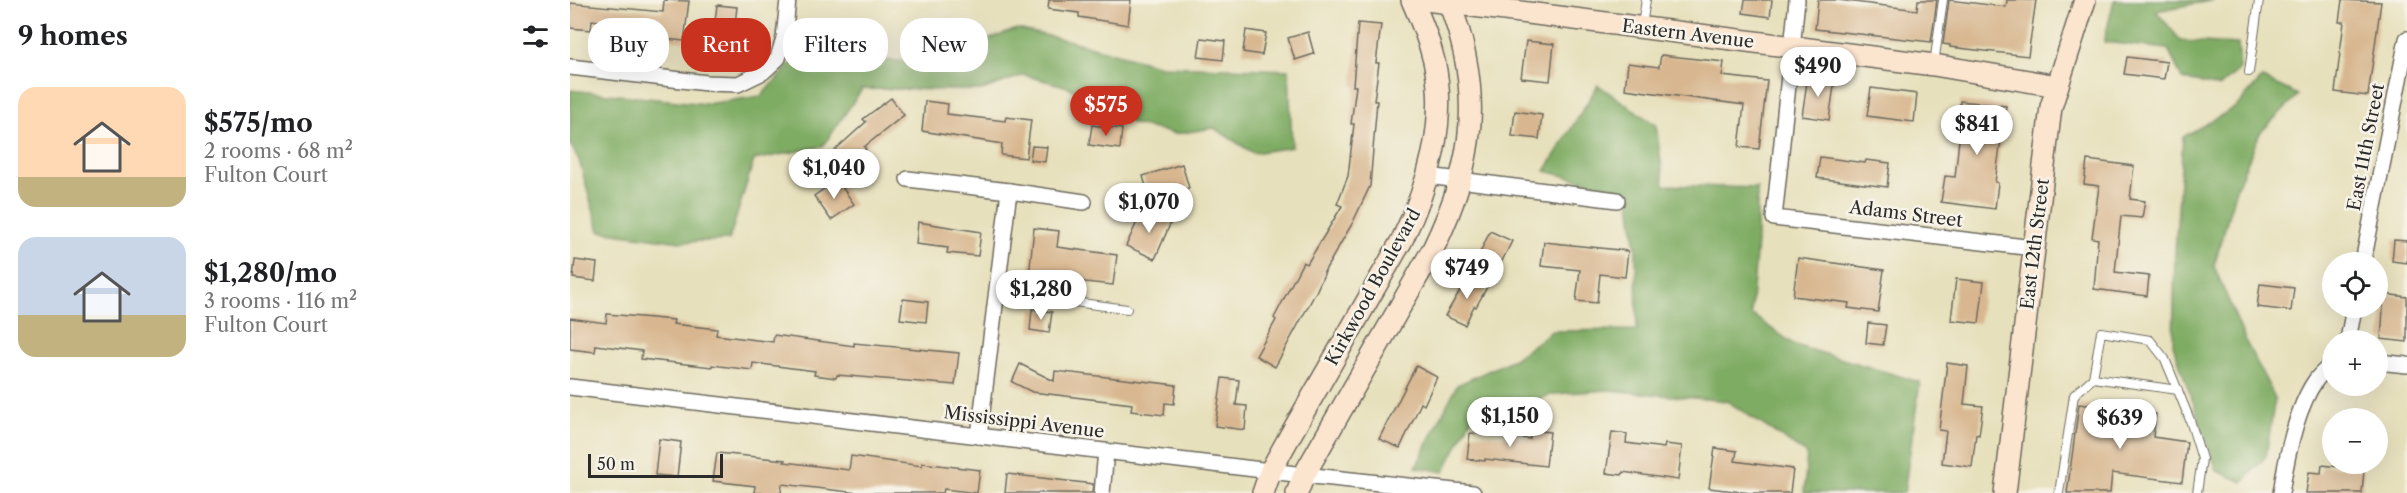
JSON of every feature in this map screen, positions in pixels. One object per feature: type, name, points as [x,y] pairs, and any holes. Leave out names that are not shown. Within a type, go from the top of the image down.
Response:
[{"type":"street","points":[[570,67],[707,83],[738,84],[763,72],[777,58],[784,38],[788,0]]},
{"type":"street","name":"Kirkwood Boulevard","points":[[1263,493],[1271,470],[1402,240],[1416,211],[1428,176],[1436,135],[1438,106],[1435,64],[1427,35],[1412,0]]},
{"type":"street","name":"Eastern Avenue","points":[[1426,0],[1496,5],[1642,29],[1934,65],[2057,86]]},
{"type":"street","points":[[1791,46],[1797,0]]},
{"type":"street","name":"East 12th Street","points":[[2005,493],[2051,107],[2085,0]]},
{"type":"street","name":"Kirkwood Boulevard","points":[[1300,484],[1451,213],[1468,151],[1471,110],[1470,81],[1463,40],[1449,2]]},
{"type":"street","name":"East 11th Street","points":[[2365,252],[2407,39]]},
{"type":"street","name":"Adams Street","points":[[1791,46],[1774,218],[2034,248]]},
{"type":"street","points":[[1428,176],[1617,200]]},
{"type":"street","points":[[908,179],[1084,202]]},
{"type":"street","points":[[978,436],[1009,191]]},
{"type":"street","points":[[2388,363],[2407,365]]},
{"type":"street","points":[[2281,493],[2286,459],[2302,408],[2316,380],[2322,374]]},
{"type":"street","name":"Mississippi Avenue","points":[[570,387],[1271,470],[1300,484],[1473,493]]},
{"type":"street","points":[[1102,493],[1106,452]]},
{"type":"lane","points":[[1642,29],[1646,0]]},
{"type":"lane","points":[[1934,65],[1943,0]]},
{"type":"lane","points":[[2249,72],[2259,0]]},
{"type":"lane","points":[[997,292],[1127,309]]},
{"type":"lane","points":[[2059,493],[2074,395],[2093,378],[2101,332],[2150,340],[2165,359],[2190,420],[2202,459],[2197,493]]},
{"type":"lane","points":[[2093,378],[2178,390]]},
{"type":"green space","points":[[2114,0],[2214,0],[2156,11],[2181,41],[2238,44],[2240,69],[2219,87],[2182,79],[2168,49],[2104,42]]},
{"type":"green space","points":[[1017,29],[1161,66],[1289,70],[1292,147],[1253,153],[1214,128],[1175,134],[1134,124],[1068,87],[1024,75],[982,90],[862,89],[823,146],[754,160],[729,240],[681,242],[599,231],[579,160],[570,144],[570,90],[706,104],[761,96],[783,72],[888,72],[888,60],[900,61],[900,72],[988,72],[988,40]]},
{"type":"green space","points":[[2262,78],[2298,95],[2260,133],[2236,189],[2214,266],[2246,342],[2275,398],[2266,456],[2243,482],[2217,471],[2173,345],[2175,253],[2183,137],[2236,107]]},
{"type":"green space","points":[[1598,85],[1656,125],[1664,185],[1757,188],[1757,241],[1751,314],[1795,345],[1920,382],[1904,493],[1804,493],[1807,454],[1727,401],[1607,390],[1555,394],[1472,417],[1444,472],[1416,467],[1457,385],[1514,359],[1552,331],[1637,330],[1636,250],[1629,192],[1545,171]]},
{"type":"building","points":[[664,0],[689,1],[687,18],[681,18],[681,41],[669,39],[669,18],[588,18],[588,30],[570,28],[570,3],[663,12]]},
{"type":"building","points":[[1049,0],[1131,0],[1128,25],[1079,17],[1079,13],[1048,9]]},
{"type":"building","points":[[1745,0],[1772,0],[1770,17],[1743,13]]},
{"type":"building","points":[[1818,0],[1838,0],[1917,10],[1918,0],[1937,0],[1931,42],[1815,29]]},
{"type":"building","points":[[1949,0],[2006,7],[2007,0],[2036,0],[2028,56],[1950,47],[1950,45],[1943,44]]},
{"type":"building","points":[[2342,0],[2381,2],[2368,96],[2335,92],[2344,22],[2339,22]]},
{"type":"building","points":[[717,5],[737,7],[736,18],[715,18]]},
{"type":"building","points":[[1358,23],[1381,25],[1376,63],[1379,63],[1374,101],[1377,101],[1370,186],[1275,367],[1256,356],[1303,262],[1307,264],[1342,206],[1337,204],[1348,176],[1354,124],[1351,124],[1356,86],[1353,86]]},
{"type":"building","points":[[1246,30],[1266,33],[1262,55],[1243,52]]},
{"type":"building","points":[[1308,32],[1314,54],[1295,60],[1288,38]]},
{"type":"building","points":[[1201,38],[1225,41],[1223,60],[1198,57]]},
{"type":"building","points":[[1526,41],[1554,44],[1550,81],[1521,78]]},
{"type":"building","points":[[1661,55],[1724,62],[1722,76],[1767,81],[1759,149],[1739,147],[1744,105],[1625,89],[1628,63],[1659,67]]},
{"type":"building","points":[[2127,57],[2167,62],[2164,79],[2124,74]]},
{"type":"building","points":[[1808,75],[1835,79],[1829,120],[1802,116]]},
{"type":"building","points":[[1871,88],[1917,94],[1914,122],[1867,116]]},
{"type":"building","points":[[891,98],[904,115],[864,147],[866,149],[848,165],[835,150],[866,122],[863,119]]},
{"type":"building","points":[[925,101],[948,104],[947,114],[1005,121],[1006,117],[1031,120],[1026,158],[1001,155],[1002,144],[922,131]]},
{"type":"building","points":[[1960,101],[2006,106],[1995,182],[1998,183],[1995,209],[1941,202],[1945,176],[1955,177],[1961,121],[1958,121]]},
{"type":"building","points":[[1515,111],[1542,115],[1539,139],[1512,136]]},
{"type":"building","points":[[1092,125],[1122,129],[1120,149],[1089,145]]},
{"type":"building","points":[[1032,146],[1047,147],[1045,162],[1030,160]]},
{"type":"building","points":[[1820,157],[1865,163],[1866,160],[1890,163],[1887,187],[1817,178]]},
{"type":"building","points":[[2087,160],[2134,166],[2130,199],[2145,201],[2142,218],[2121,216],[2115,272],[2149,276],[2147,296],[2094,289],[2098,239],[2092,238],[2099,186],[2084,184]]},
{"type":"building","points":[[1182,164],[1189,188],[1150,200],[1143,176]]},
{"type":"building","points":[[837,180],[854,204],[831,220],[814,196]]},
{"type":"building","points":[[1143,209],[1171,222],[1155,259],[1126,246]]},
{"type":"building","points":[[918,222],[981,232],[978,256],[947,253],[948,248],[916,244]]},
{"type":"building","points":[[1034,228],[1059,231],[1057,247],[1117,255],[1113,285],[1029,276]]},
{"type":"building","points":[[1490,231],[1512,241],[1501,263],[1480,253]]},
{"type":"building","points":[[2394,240],[2407,241],[2407,263],[2392,261]]},
{"type":"building","points":[[1544,242],[1628,251],[1625,277],[1600,274],[1597,303],[1576,301],[1580,270],[1541,266]]},
{"type":"building","points":[[1798,258],[1884,270],[1878,312],[1848,308],[1849,303],[1793,296]]},
{"type":"building","points":[[575,260],[597,263],[595,281],[573,278]]},
{"type":"building","points":[[1469,275],[1488,285],[1465,325],[1445,316]]},
{"type":"building","points":[[1956,279],[1984,282],[1979,323],[1951,320]]},
{"type":"building","points":[[2260,284],[2294,288],[2291,311],[2257,307]]},
{"type":"building","points":[[2388,295],[2407,297],[2407,342],[2388,340],[2388,330],[2382,330],[2382,318],[2388,318]]},
{"type":"building","points":[[903,299],[928,302],[926,322],[900,319]]},
{"type":"building","points":[[1032,309],[1052,312],[1049,333],[1030,330]]},
{"type":"building","points":[[607,314],[674,320],[673,324],[717,329],[716,335],[773,342],[774,335],[854,346],[854,343],[959,353],[955,385],[837,375],[836,378],[814,375],[815,371],[753,363],[752,370],[712,365],[712,367],[641,359],[642,351],[596,345],[595,352],[570,349],[570,318],[606,323]]},
{"type":"building","points":[[1868,323],[1886,325],[1883,345],[1866,343]]},
{"type":"building","points":[[1947,363],[1968,366],[1964,404],[1983,406],[1979,435],[1976,434],[1972,467],[1942,463],[1946,431],[1939,430]]},
{"type":"building","points":[[1020,364],[1054,381],[1055,371],[1176,385],[1174,404],[1165,403],[1164,415],[1131,411],[1132,404],[1032,392],[1012,382]]},
{"type":"building","points":[[1416,366],[1437,377],[1424,405],[1421,403],[1400,448],[1379,439]]},
{"type":"building","points":[[1222,378],[1239,380],[1236,405],[1247,406],[1245,430],[1215,426]]},
{"type":"building","points":[[2079,404],[2156,414],[2153,437],[2187,442],[2182,482],[2112,473],[2110,493],[2067,493]]},
{"type":"building","points":[[1531,430],[1550,432],[1546,466],[1467,459],[1470,433],[1530,439]]},
{"type":"building","points":[[1612,432],[1627,434],[1626,443],[1664,448],[1665,444],[1682,446],[1678,480],[1623,472],[1622,475],[1606,473]]},
{"type":"building","points":[[659,439],[681,442],[677,477],[655,475]]},
{"type":"building","points":[[1715,448],[1737,451],[1735,461],[1793,469],[1790,493],[1751,493],[1709,488]]},
{"type":"building","points":[[717,453],[849,470],[851,456],[922,466],[922,463],[980,470],[977,493],[944,489],[943,493],[858,493],[782,484],[781,493],[754,493],[755,486],[713,481]]},
{"type":"building","points":[[2322,465],[2322,474],[2364,474],[2362,493],[2306,493],[2309,472],[2321,473]]},
{"type":"building","points":[[1007,474],[1093,484],[1092,493],[1005,493]]}]
